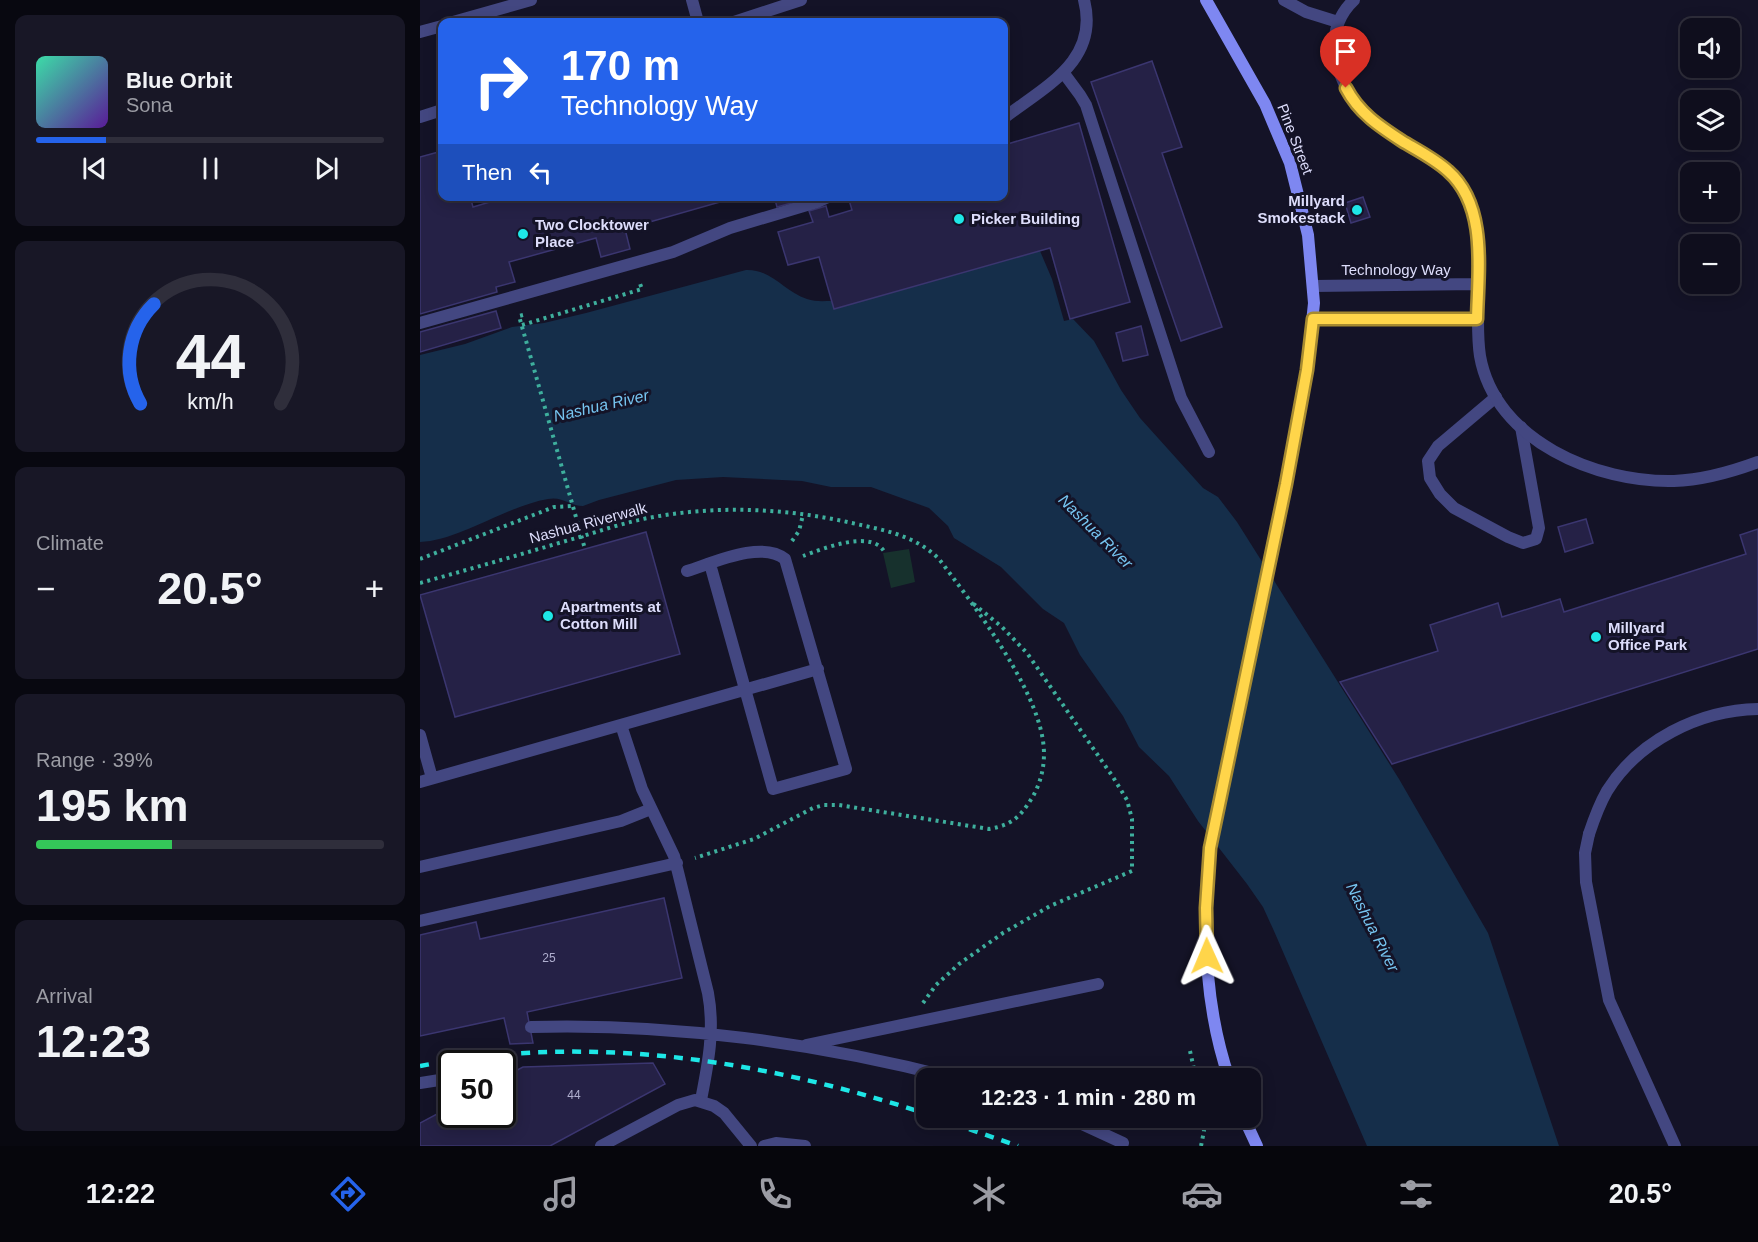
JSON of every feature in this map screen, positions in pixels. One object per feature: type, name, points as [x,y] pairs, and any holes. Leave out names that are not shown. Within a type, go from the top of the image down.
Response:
[{"type":"main road","name":"Pine Street","points":[[1206,0],[1258,91],[1285,147],[1304,213],[1314,303],[1307,370],[1286,484],[1210,848],[1206,908],[1207,956],[1212,1008],[1227,1068]]},
{"type":"main road","points":[[1249,1128],[1257,1146]]},
{"type":"street","points":[[467,18],[531,0]]},
{"type":"street","points":[[692,0],[697,18]]},
{"type":"street","points":[[746,18],[801,0]]},
{"type":"street","points":[[1008,115],[1063,72],[1078,56],[1087,23],[1084,0]]},
{"type":"street","points":[[1284,0],[1306,12],[1338,22]]},
{"type":"street","points":[[1354,0],[1341,15],[1335,38],[1335,57],[1342,81],[1355,103],[1375,123],[1447,169],[1464,189],[1475,224],[1477,319],[1484,371],[1496,397],[1509,415],[1541,442],[1572,460],[1596,470],[1633,478],[1663,481],[1698,479],[1758,462]]},
{"type":"street","points":[[420,32],[438,27]]},
{"type":"street","points":[[1063,72],[1086,105],[1181,398],[1209,452]]},
{"type":"street","points":[[420,117],[438,111]]},
{"type":"street","points":[[420,323],[673,252],[730,228],[819,201]]},
{"type":"street","name":"Technology Way","points":[[1313,286],[1478,284]]},
{"type":"street","points":[[1313,319],[1477,319]]},
{"type":"street","points":[[1496,397],[1438,446],[1428,461],[1430,478],[1440,494],[1454,508],[1523,543],[1536,539],[1539,528],[1521,427]]},
{"type":"street","points":[[687,571],[710,564],[760,551],[772,552],[784,559],[846,769],[773,789],[710,564]]},
{"type":"street","points":[[420,735],[426,780],[818,669]]},
{"type":"street","points":[[1674,1146],[1609,1000],[1586,882],[1585,853],[1589,834],[1607,791],[1650,745],[1671,732],[1708,717],[1758,709]]},
{"type":"street","points":[[621,724],[635,772],[676,863],[710,1003],[712,1036],[700,1100]]},
{"type":"street","points":[[420,867],[621,821],[651,809]]},
{"type":"street","points":[[420,921],[676,863]]},
{"type":"street","points":[[798,1047],[1098,984]]},
{"type":"street","points":[[531,1027],[621,1028],[712,1036],[798,1047],[916,1070]]},
{"type":"street","points":[[420,1083],[438,1080]]},
{"type":"street","points":[[602,1146],[678,1105],[700,1100],[724,1113],[751,1146]]},
{"type":"street","points":[[1091,1128],[1124,1143]]},
{"type":"street","points":[[764,1146],[776,1143],[805,1146]]},
{"type":"path","points":[[522,325],[642,289],[639,281],[629,284]]},
{"type":"path","points":[[523,315],[519,316],[585,549]]},
{"type":"path","points":[[420,559],[554,507],[573,506]]},
{"type":"path","name":"Nashua Riverwalk","points":[[420,583],[649,518],[738,510],[843,521],[891,531],[914,540],[930,550],[952,576],[1007,658],[1039,720],[1044,743],[1044,768],[1039,787],[1024,811],[1004,827],[989,829],[838,805],[824,805],[813,808],[754,839],[676,863]]},
{"type":"path","points":[[784,559],[799,531],[803,515]]},
{"type":"path","points":[[784,559],[860,541],[875,544],[885,553]]},
{"type":"path","points":[[919,1022],[920,1010],[925,998],[936,985],[1004,933],[1050,906],[1132,871],[1132,819],[1127,800],[1027,653],[1002,627],[967,598]]},
{"type":"path","points":[[1190,1051],[1194,1068]]},
{"type":"path","points":[[1201,1146],[1204,1128]]},
{"type":"green space","points":[[909,549],[915,582],[891,588],[883,553]]},
{"type":"water","name":"Nashua River","points":[[1040,251],[1052,279],[1064,321],[1073,319],[1094,341],[1121,390],[1140,418],[1203,488],[1218,497],[1237,522],[1399,779],[1488,933],[1559,1146],[1367,1146],[1263,907],[1198,821],[1169,776],[1139,747],[1123,716],[1080,655],[1064,623],[1043,609],[1001,567],[954,538],[948,526],[929,508],[871,487],[831,487],[802,481],[723,477],[676,480],[583,506],[553,498],[548,499],[516,509],[451,536],[420,542],[420,355],[465,344],[512,327],[544,323],[586,313],[746,270],[763,273],[807,299],[832,301]]},
{"type":"building","points":[[1152,61],[1182,147],[1162,153],[1222,327],[1181,341],[1091,82]]},
{"type":"building","name":"Picker Building","points":[[1079,123],[1130,302],[1070,319],[1050,248],[834,309],[819,257],[788,265],[778,232],[813,222],[809,211],[826,206],[829,217],[852,210],[849,201],[1008,201],[1008,144]]},
{"type":"building","name":"Two Clocktower Place","points":[[438,152],[438,201],[471,201],[473,207],[493,201],[723,201],[625,229],[630,249],[601,257],[596,238],[509,262],[515,282],[496,287],[497,292],[420,314],[420,157]]},
{"type":"building","name":"Millyard Smokestack","points":[[1363,197],[1370,217],[1351,223],[1345,203]]},
{"type":"building","points":[[775,201],[799,201],[777,207]]},
{"type":"building","points":[[496,311],[501,328],[420,352],[420,332]]},
{"type":"building","points":[[1141,326],[1148,355],[1123,361],[1116,333]]},
{"type":"building","points":[[1586,519],[1593,543],[1565,552],[1558,527]]},
{"type":"building","name":"Millyard Office Park","points":[[1758,529],[1758,649],[1392,764],[1340,682],[1438,651],[1430,625],[1498,603],[1502,617],[1560,599],[1564,612],[1746,554],[1740,535]]},
{"type":"building","name":"Apartments at Cotton Mill","points":[[646,532],[680,654],[455,717],[420,595]]},
{"type":"building","points":[[664,898],[682,978],[527,1012],[533,1043],[510,1044],[504,1018],[420,1036],[420,935],[476,922],[480,939]]},
{"type":"building","points":[[653,1063],[665,1084],[550,1146],[420,1146],[420,1123],[438,1113],[438,1128],[516,1128],[516,1071],[523,1067]]},
{"type":"railway","points":[[420,1066],[484,1056],[549,1052],[612,1052],[676,1057],[739,1066],[802,1079],[916,1111]]},
{"type":"railway","points":[[966,1128],[1018,1146]]},
{"type":"place","name":"Millyard Smokestack","points":[[1357,210]]},
{"type":"place","name":"Picker Building","points":[[959,219]]},
{"type":"place","name":"Two Clocktower Place","points":[[523,234]]},
{"type":"place","name":"Apartments at Cotton Mill","points":[[548,616]]},
{"type":"place","name":"Millyard Office Park","points":[[1596,637]]},
{"type":"route","points":[[1207,956],[1206,880],[1210,848],[1286,484],[1307,370],[1313,319],[1477,319],[1477,238],[1473,211],[1464,189],[1447,169],[1368,117],[1355,103],[1346,88]]}]
